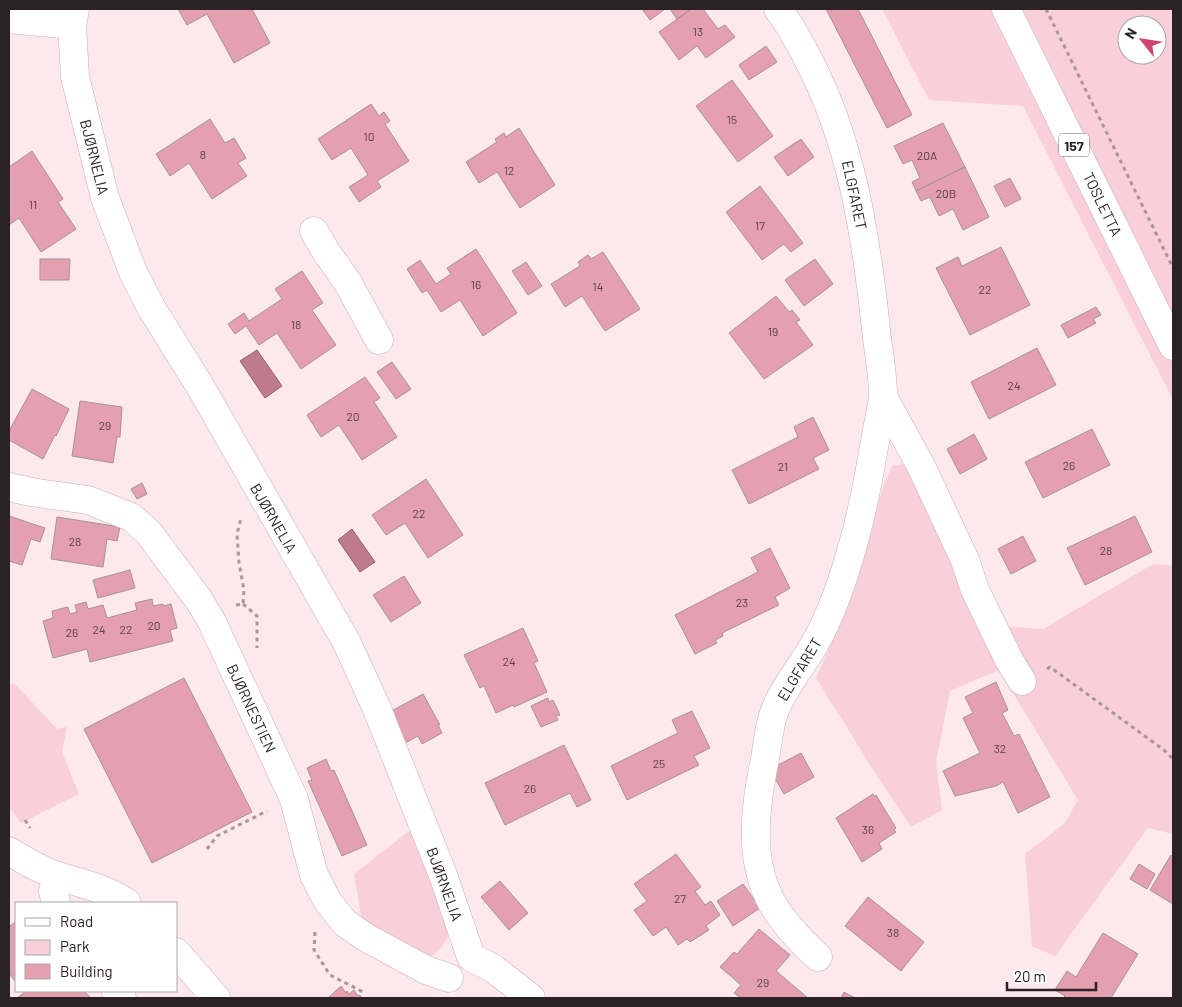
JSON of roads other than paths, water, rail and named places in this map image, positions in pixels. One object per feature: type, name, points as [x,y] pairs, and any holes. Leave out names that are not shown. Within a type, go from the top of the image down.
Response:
[{"type":"street","name":"ELGFARET","points":[[778,9],[801,44],[821,83],[843,140],[864,231],[883,397],[867,486],[846,568],[827,619],[815,643],[779,700],[774,712],[759,787],[756,817],[760,877],[771,902],[780,915],[818,957]]},
{"type":"street","name":"TOSLETTA","points":[[1006,9],[1173,346]]},
{"type":"street","points":[[9,19],[73,17]]},
{"type":"street","name":"BJØRNELIA","points":[[73,17],[75,77],[105,198],[133,272],[152,309],[200,386],[347,644],[377,709],[443,875],[471,957]]},
{"type":"street","points":[[314,231],[348,283],[379,340]]},
{"type":"street","name":"ELGFARET","points":[[883,397],[921,466],[965,560],[975,590],[1009,660],[1022,681]]},
{"type":"street","name":"BJØRNESTIEN","points":[[9,486],[30,492],[88,500],[131,517],[148,532],[199,600],[223,645],[294,799],[314,875],[328,902],[345,923],[365,937],[426,970],[450,988]]},
{"type":"street","points":[[9,851],[29,864],[99,889],[126,902]]},
{"type":"street","points":[[56,902],[53,891],[59,876]]},
{"type":"street","points":[[178,954],[216,998]]},
{"type":"street","points":[[450,988],[458,966],[471,957],[494,969],[531,998]]}]
